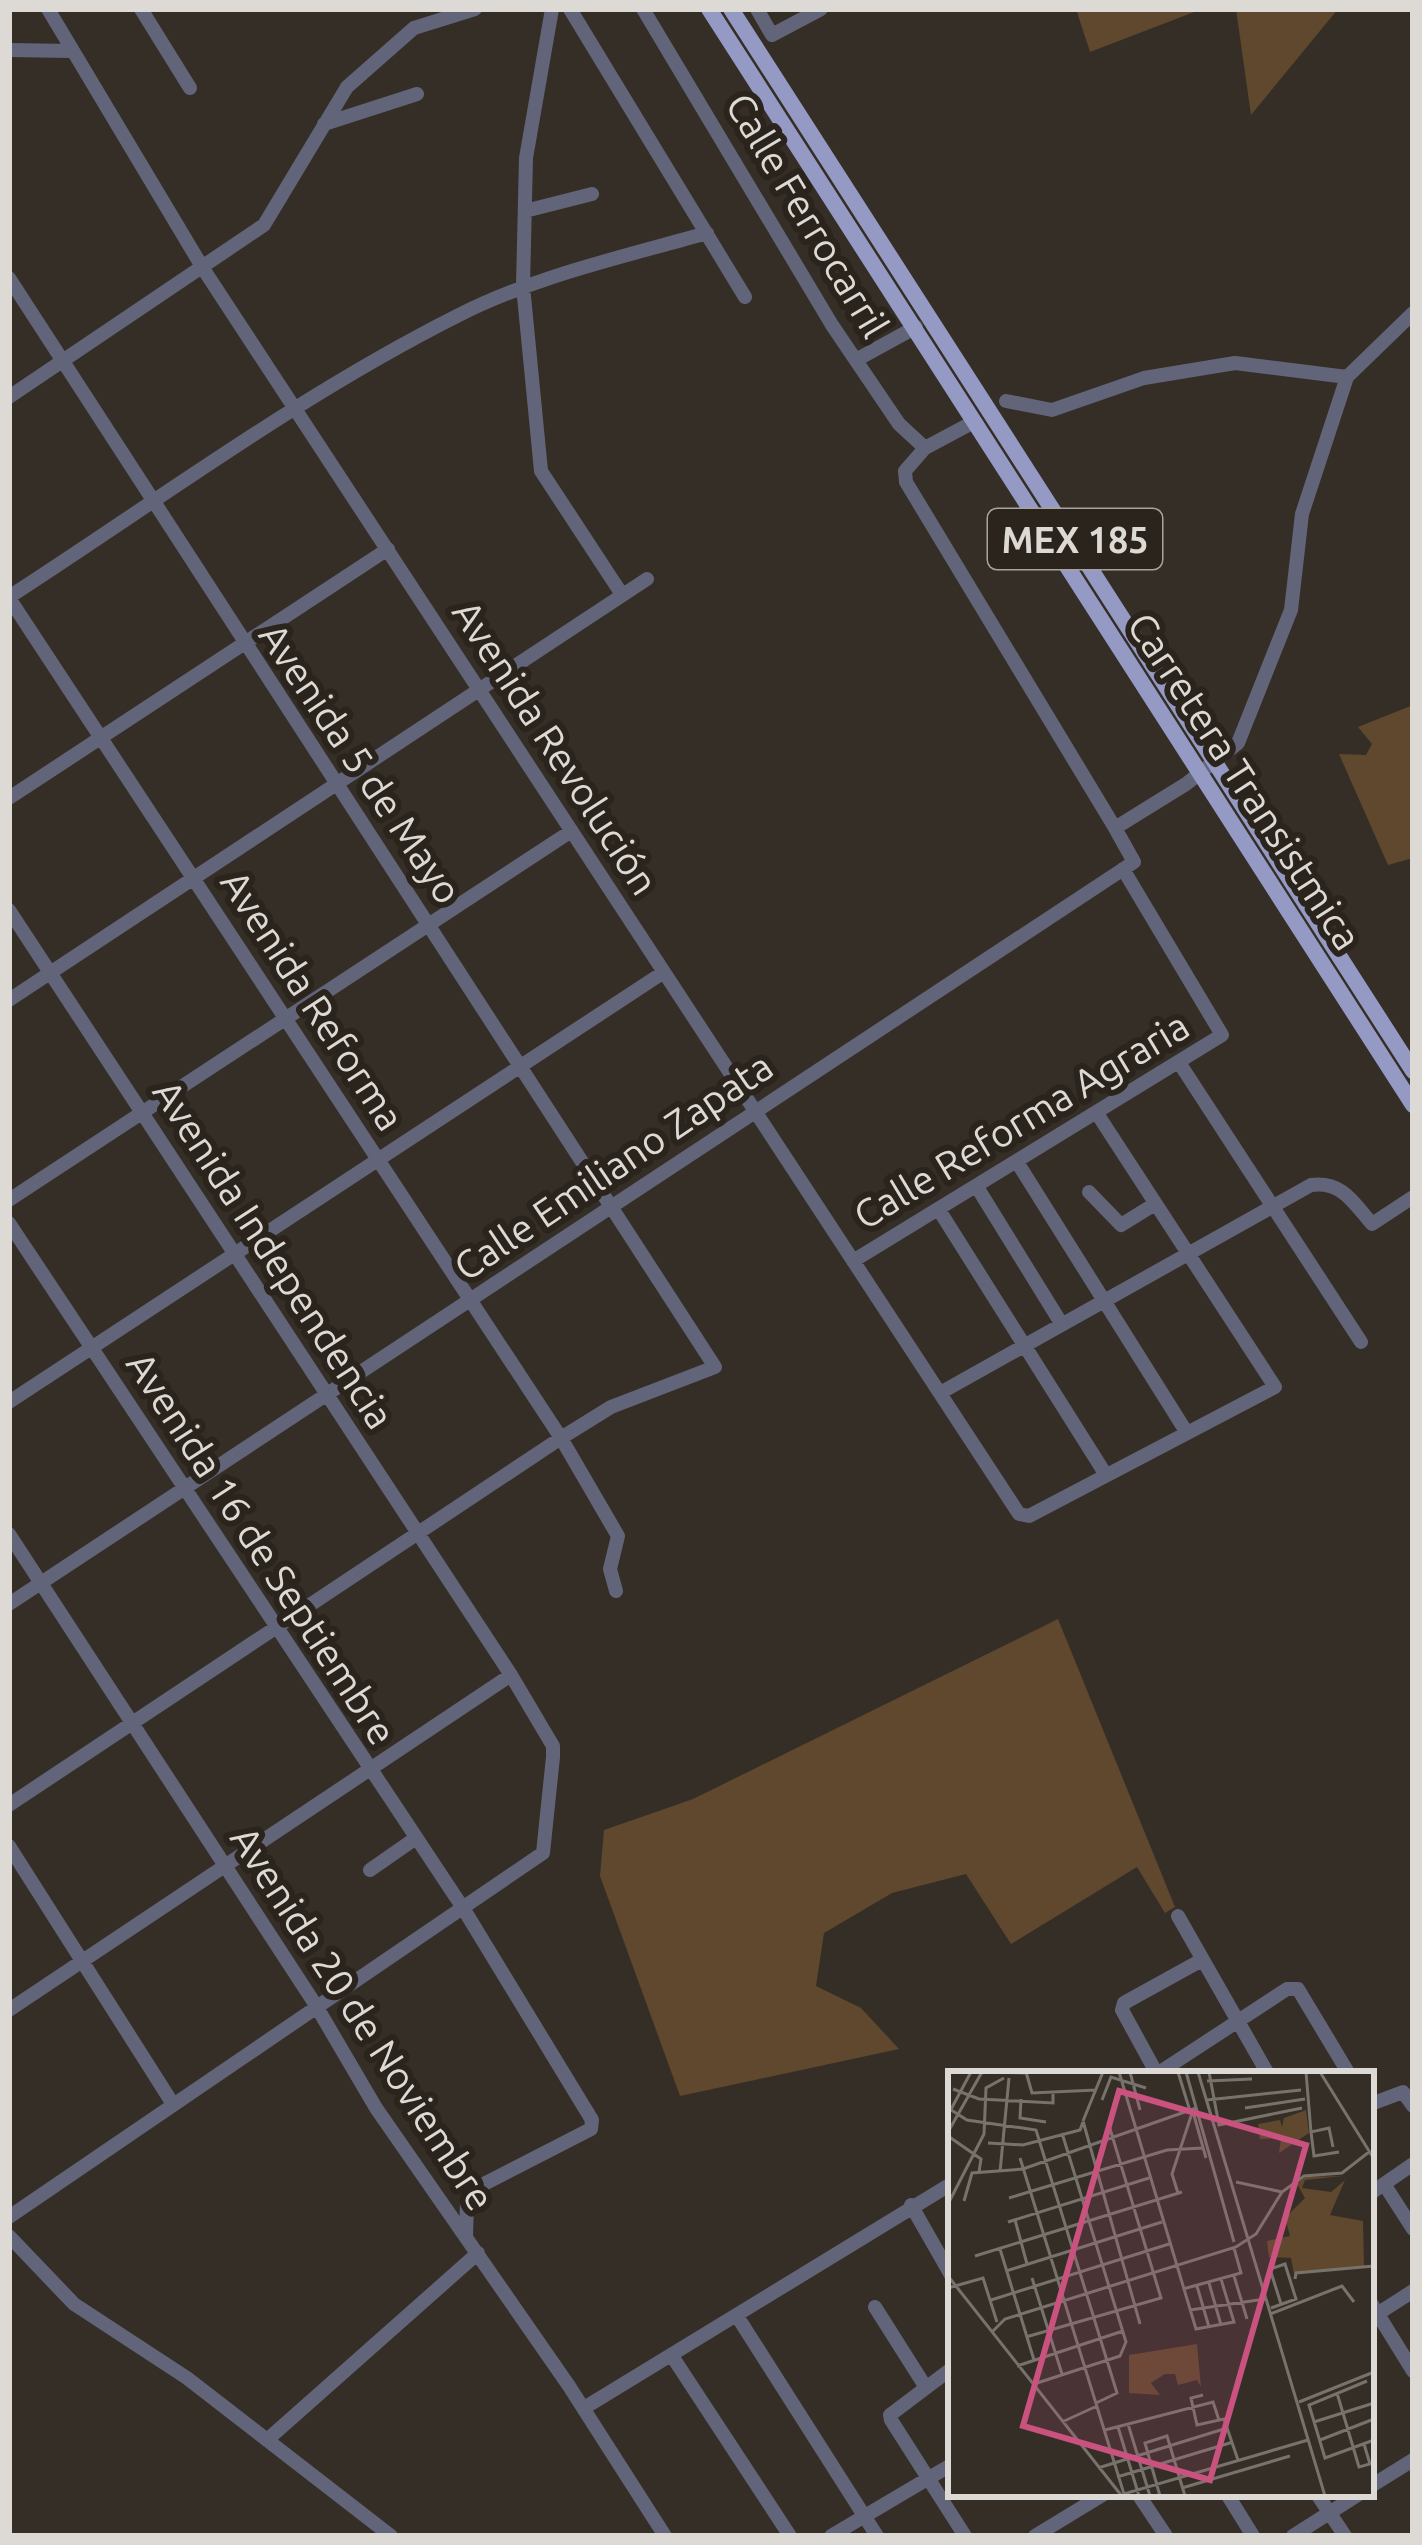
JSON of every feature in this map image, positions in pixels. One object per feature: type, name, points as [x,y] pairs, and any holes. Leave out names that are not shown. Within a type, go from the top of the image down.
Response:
[{"type":"main road","name":"Carretera Transistmica","points":[[709,9],[1201,773],[1407,1066]]},
{"type":"main road","name":"Carretera Transistmica","points":[[731,9],[1277,853],[1407,1066],[1413,1105]]},
{"type":"main road","points":[[1150,693],[1165,704],[1199,756],[1217,761]]},
{"type":"main road","points":[[1201,773],[1220,782],[1267,848],[1277,853]]},
{"type":"street","name":"Avenida Revolución","points":[[49,9],[204,270],[1019,1514],[1029,1516],[1106,1475]]},
{"type":"street","points":[[141,9],[190,88]]},
{"type":"street","points":[[9,397],[204,270],[264,225],[347,87],[388,46],[414,28],[475,9]]},
{"type":"street","points":[[570,9],[745,297]]},
{"type":"street","name":"Calle Ferrocarril","points":[[643,9],[856,361],[909,436],[925,448]]},
{"type":"street","points":[[757,9],[772,34],[820,9]]},
{"type":"street","points":[[550,11],[526,158],[523,286],[541,471],[621,593]]},
{"type":"street","points":[[9,50],[72,51]]},
{"type":"street","points":[[324,124],[418,94]]},
{"type":"street","points":[[525,211],[592,194]]},
{"type":"street","points":[[9,597],[299,409],[456,316],[523,286],[707,232]]},
{"type":"street","name":"Avenida 5 de Mayo","points":[[9,278],[151,505],[340,784],[715,1367],[611,1407],[561,1438]]},
{"type":"street","points":[[1115,828],[1217,761],[1248,725],[1291,610],[1302,514],[1347,377],[1413,313]]},
{"type":"street","points":[[856,361],[916,327]]},
{"type":"street","points":[[1006,401],[1052,410],[1144,379],[1235,363],[1347,377]]},
{"type":"street","points":[[968,425],[925,448],[905,471],[905,482],[1135,860],[1123,869]]},
{"type":"street","points":[[9,798],[388,550]]},
{"type":"street","points":[[9,1000],[647,579]]},
{"type":"street","name":"Avenida Reforma","points":[[9,597],[561,1438],[618,1536],[610,1569],[616,1591]]},
{"type":"street","points":[[9,1200],[570,832]]},
{"type":"street","name":"Calle Reforma Agraria","points":[[853,1261],[1222,1035],[1123,869]]},
{"type":"street","name":"Calle Emiliano Zapata","points":[[9,1604],[1123,869]]},
{"type":"street","name":"Avenida Independencia","points":[[9,910],[553,1746],[543,1853],[463,1908]]},
{"type":"street","points":[[9,1402],[664,971]]},
{"type":"street","points":[[1180,1064],[1361,1342]]},
{"type":"street","points":[[939,1210],[1106,1475],[1275,1387],[1098,1115]]},
{"type":"street","points":[[1017,1162],[1186,1433]]},
{"type":"street","points":[[940,1393],[1269,1204],[1326,1183],[1342,1189],[1372,1224],[1413,1197]]},
{"type":"street","points":[[977,1187],[1061,1323]]},
{"type":"street","points":[[1089,1192],[1121,1225],[1155,1204]]},
{"type":"street","name":"Avenida 16 de Septiembre","points":[[9,1222],[463,1908],[592,2120],[591,2129],[478,2188],[467,2201],[466,2237]]},
{"type":"street","points":[[9,1805],[561,1438]]},
{"type":"street","name":"Avenida 20 de Noviembre","points":[[9,1534],[315,2004],[376,2108],[584,2408],[665,2536]]},
{"type":"street","points":[[9,2010],[511,1675]]},
{"type":"street","points":[[370,1870],[416,1838]]},
{"type":"street","points":[[9,1846],[171,2102]]},
{"type":"street","points":[[9,2217],[171,2102],[463,1908]]},
{"type":"street","points":[[1178,1916],[1266,2071]]},
{"type":"street","points":[[1155,2071],[1122,2009],[1124,2003],[1200,1961]]},
{"type":"street","points":[[1162,2071],[1287,1989],[1298,1989],[1347,2071]]},
{"type":"street","points":[[1374,2103],[1403,2092],[1413,2106]]},
{"type":"street","points":[[1413,2164],[1378,2188],[1413,2229]]},
{"type":"street","points":[[584,2408],[948,2186]]},
{"type":"street","points":[[911,2205],[948,2270]]},
{"type":"street","points":[[9,2236],[74,2304],[188,2378],[391,2536]]},
{"type":"street","points":[[267,2440],[478,2252]]},
{"type":"street","points":[[1374,2311],[1413,2291]]},
{"type":"street","points":[[875,2307],[925,2386]]},
{"type":"street","points":[[1374,2313],[1413,2371]]},
{"type":"street","points":[[737,2316],[877,2536]]},
{"type":"street","points":[[672,2356],[790,2536]]},
{"type":"street","points":[[948,2371],[890,2414],[926,2480],[965,2536]]},
{"type":"street","points":[[1374,2484],[1413,2461]]},
{"type":"street","points":[[831,2536],[948,2467]]},
{"type":"street","points":[[1035,2536],[1099,2497]]},
{"type":"street","points":[[1140,2497],[1166,2536]]},
{"type":"street","points":[[1229,2497],[1253,2536]]},
{"type":"street","points":[[1319,2497],[1345,2536]]},
{"type":"street","points":[[1293,2536],[1354,2497]]},
{"type":"shaded area","points":[[1076,9],[1202,9],[1090,52]]},
{"type":"shaded area","points":[[1236,9],[1338,9],[1251,115]]},
{"type":"shaded area","points":[[1413,705],[1413,858],[1388,865],[1339,754],[1366,755],[1372,744],[1358,727]]},
{"type":"shaded area","points":[[1058,1619],[1175,1907],[1165,1913],[1137,1867],[1011,1944],[966,1874],[892,1893],[824,1933],[816,1986],[861,2008],[899,2049],[680,2096],[600,1876],[604,1830],[693,1799]]}]
